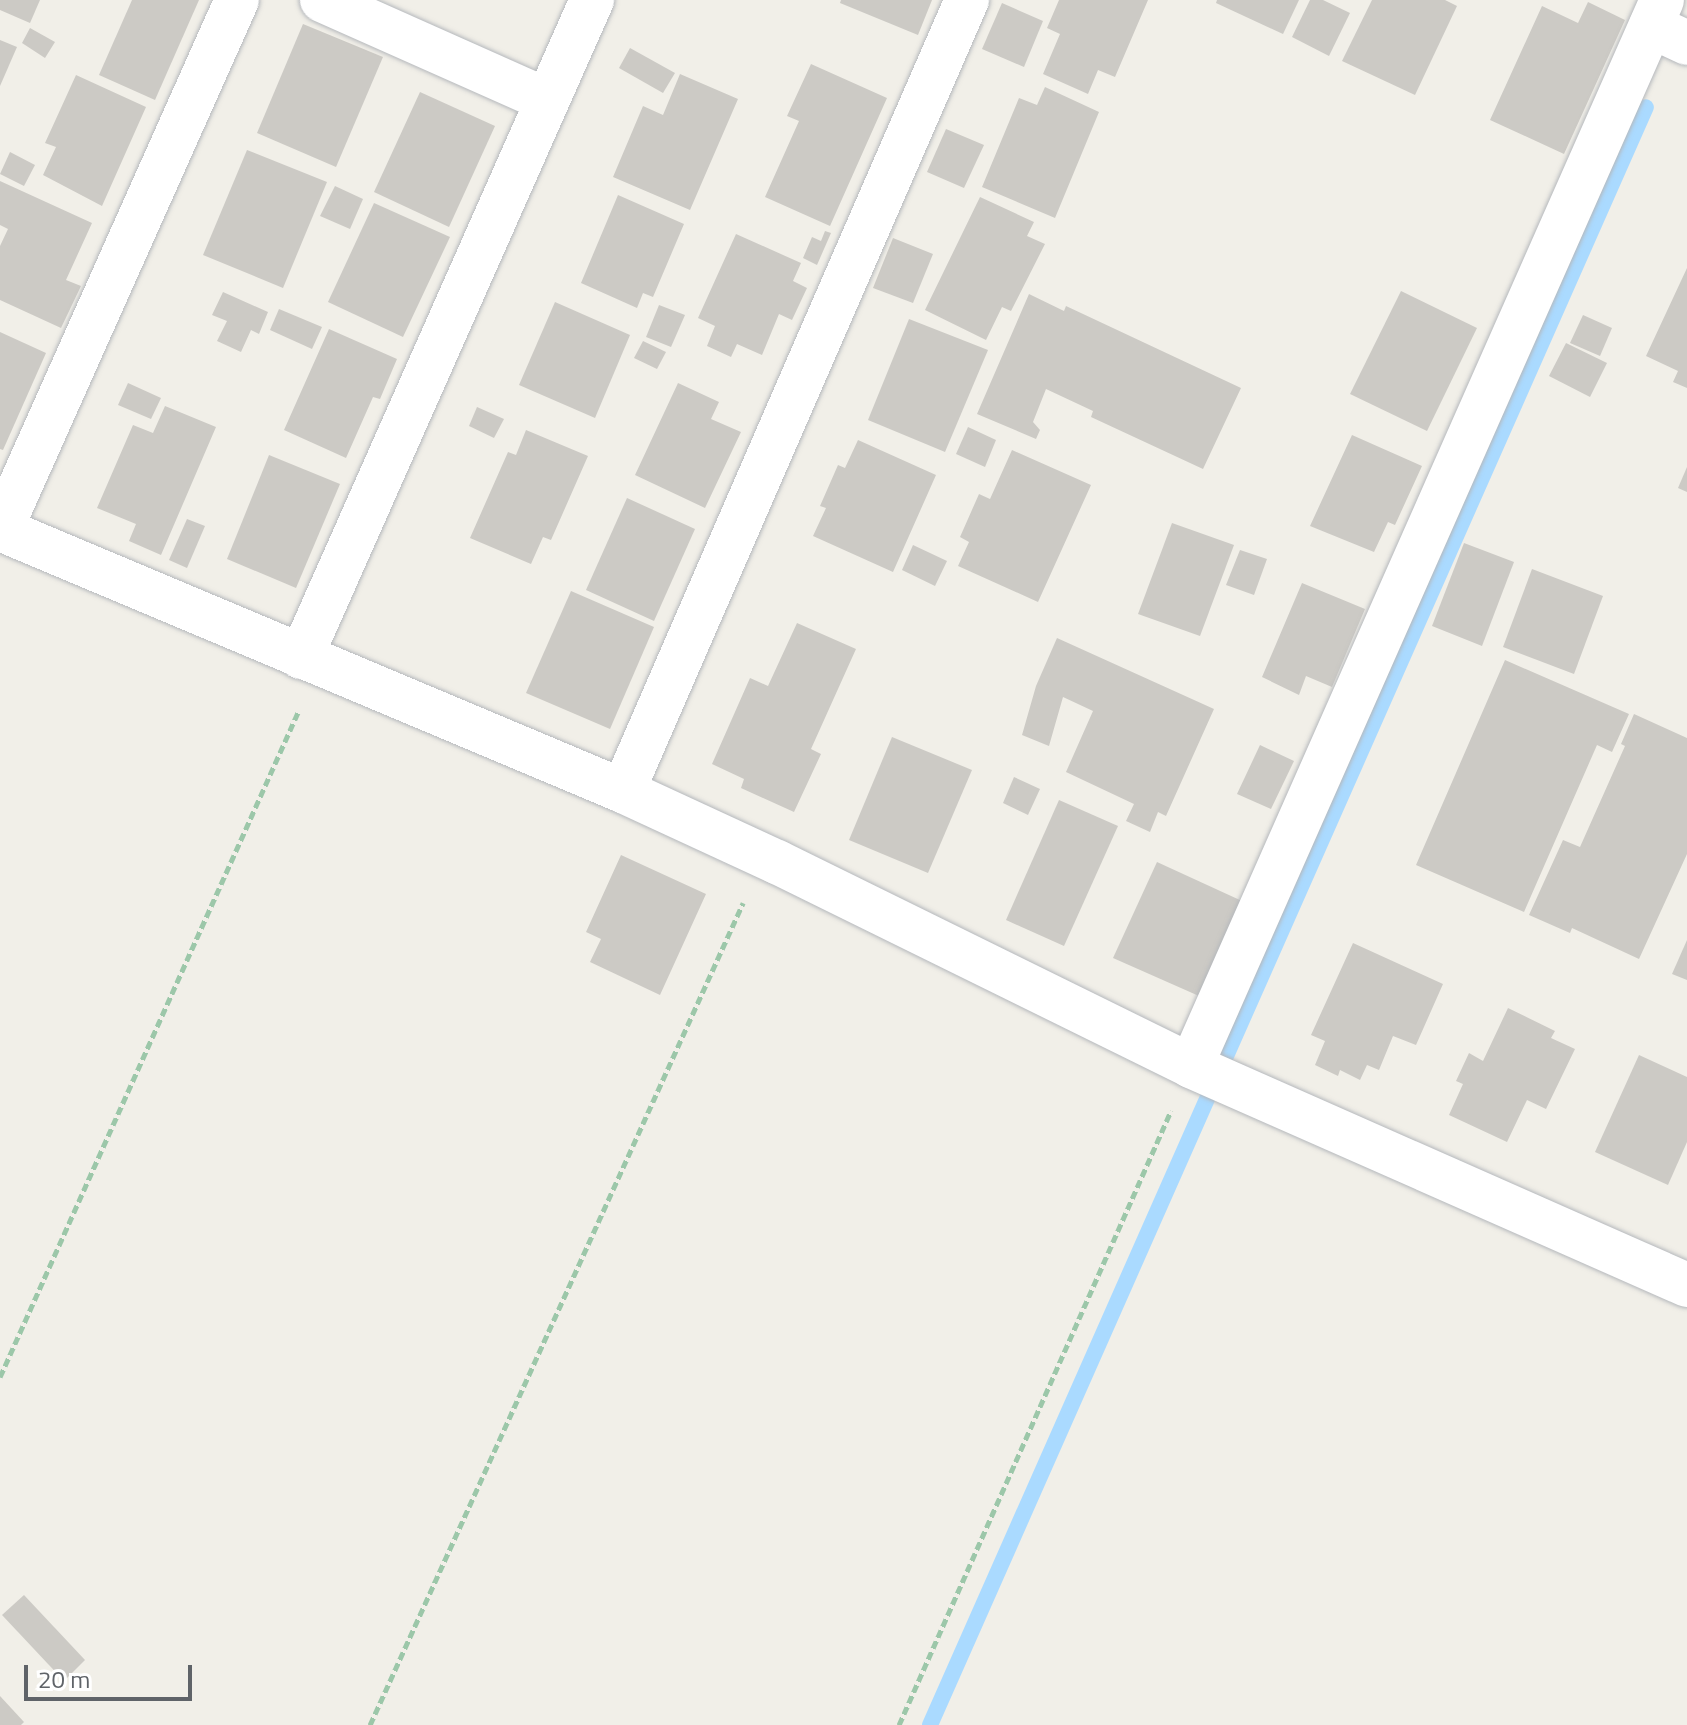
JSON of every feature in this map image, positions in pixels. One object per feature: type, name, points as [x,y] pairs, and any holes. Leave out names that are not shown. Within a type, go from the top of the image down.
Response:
[{"type":"street","points":[[237,0],[0,529],[623,791],[777,862],[1209,1074],[1687,1285]]},
{"type":"street","points":[[322,0],[547,100]]},
{"type":"street","points":[[301,657],[592,0]]},
{"type":"street","points":[[623,791],[967,0]]},
{"type":"street","points":[[1209,1074],[1667,23]]},
{"type":"path","points":[[0,1377],[303,703],[301,657]]},
{"type":"path","points":[[370,1725],[738,909],[777,862]]},
{"type":"path","points":[[899,1725],[1209,1074]]},
{"type":"building","points":[[0,0],[40,0],[30,23],[0,10]]},
{"type":"building","points":[[132,0],[199,0],[155,100],[99,75]]},
{"type":"building","points":[[841,0],[932,0],[918,35],[840,3]]},
{"type":"building","points":[[1059,0],[1148,0],[1115,77],[1098,70],[1088,94],[1043,74],[1060,34],[1047,28]]},
{"type":"building","points":[[1217,0],[1299,0],[1283,34],[1216,3]]},
{"type":"building","points":[[1310,0],[1323,0],[1350,13],[1329,56],[1292,37]]},
{"type":"building","points":[[1372,0],[1445,0],[1457,6],[1415,95],[1342,61]]},
{"type":"building","points":[[1588,2],[1625,20],[1564,154],[1490,120],[1542,6],[1578,23]]},
{"type":"building","points":[[1002,3],[1043,21],[1024,67],[982,49]]},
{"type":"building","points":[[303,24],[383,57],[336,167],[257,133]]},
{"type":"building","points":[[30,28],[55,42],[45,58],[22,43]]},
{"type":"building","points":[[0,40],[17,47],[0,86]]},
{"type":"building","points":[[630,48],[675,73],[663,93],[619,68]]},
{"type":"building","points":[[811,64],[887,98],[830,226],[765,197],[799,121],[787,116]]},
{"type":"building","points":[[680,74],[738,99],[690,210],[613,177],[643,106],[663,115]]},
{"type":"building","points":[[76,75],[146,107],[102,206],[43,175],[56,147],[45,143]]},
{"type":"building","points":[[1045,87],[1099,112],[1055,218],[982,187],[1019,98],[1037,105]]},
{"type":"building","points":[[420,92],[495,126],[449,227],[374,192]]},
{"type":"building","points":[[946,129],[984,145],[964,188],[927,172]]},
{"type":"building","points":[[247,150],[327,182],[283,288],[203,255]]},
{"type":"building","points":[[10,152],[35,165],[24,186],[0,174]]},
{"type":"building","points":[[0,181],[92,223],[66,280],[81,286],[61,328],[0,300],[0,246],[8,229],[0,225]]},
{"type":"building","points":[[335,186],[363,199],[350,229],[320,216]]},
{"type":"building","points":[[618,195],[684,224],[653,297],[643,293],[637,308],[581,283]]},
{"type":"building","points":[[980,197],[1034,222],[1027,236],[1045,244],[1011,311],[1002,307],[986,340],[925,310]]},
{"type":"building","points":[[374,203],[450,237],[403,337],[328,302]]},
{"type":"building","points":[[825,231],[831,233],[817,265],[803,258],[812,237],[821,241]]},
{"type":"building","points":[[736,234],[801,263],[793,281],[807,288],[792,320],[779,314],[762,355],[737,344],[731,357],[707,346],[715,326],[698,318]]},
{"type":"building","points":[[893,238],[933,254],[913,303],[873,288]]},
{"type":"building","points":[[1687,268],[1687,388],[1673,382],[1678,371],[1646,356]]},
{"type":"building","points":[[1401,291],[1477,328],[1427,431],[1350,394]]},
{"type":"building","points":[[223,292],[268,312],[259,334],[251,330],[241,352],[217,341],[227,321],[212,315]]},
{"type":"building","points":[[1029,294],[1064,311],[1066,306],[1241,388],[1203,469],[1091,417],[1093,411],[1046,389],[1033,422],[1040,430],[1036,439],[977,414]]},
{"type":"building","points":[[555,302],[630,335],[595,418],[519,385]]},
{"type":"building","points":[[659,305],[685,315],[671,347],[646,337]]},
{"type":"building","points":[[279,309],[322,327],[312,349],[270,330]]},
{"type":"building","points":[[1583,315],[1612,328],[1600,356],[1570,343]]},
{"type":"building","points":[[909,319],[988,350],[945,452],[868,420]]},
{"type":"building","points":[[329,329],[397,359],[380,399],[373,397],[346,458],[284,430]]},
{"type":"building","points":[[0,332],[46,353],[3,450],[0,449]]},
{"type":"building","points":[[643,341],[666,352],[657,369],[634,358]]},
{"type":"building","points":[[1566,343],[1607,363],[1590,397],[1549,376]]},
{"type":"building","points":[[128,383],[161,398],[151,419],[118,405]]},
{"type":"building","points":[[678,383],[719,402],[711,419],[741,432],[705,508],[635,475]]},
{"type":"building","points":[[165,406],[216,427],[161,555],[129,541],[136,524],[97,508],[133,425],[153,433]]},
{"type":"building","points":[[477,407],[504,419],[494,438],[469,426]]},
{"type":"building","points":[[968,427],[996,440],[985,467],[956,454]]},
{"type":"building","points":[[526,430],[588,456],[551,540],[543,537],[531,564],[470,538],[508,452],[516,455]]},
{"type":"building","points":[[1352,435],[1422,466],[1395,525],[1388,522],[1374,552],[1310,526]]},
{"type":"building","points":[[858,440],[936,475],[893,572],[813,536],[826,508],[820,506],[838,465],[845,468]]},
{"type":"building","points":[[1012,450],[1091,485],[1038,602],[958,566],[969,542],[960,537],[979,494],[990,499]]},
{"type":"building","points":[[269,455],[340,484],[296,588],[227,559]]},
{"type":"building","points":[[1687,467],[1687,492],[1678,488]]},
{"type":"building","points":[[627,498],[695,529],[654,621],[586,590]]},
{"type":"building","points":[[187,519],[205,526],[187,568],[169,560]]},
{"type":"building","points":[[1172,523],[1234,545],[1200,636],[1138,614]]},
{"type":"building","points":[[1464,543],[1514,562],[1482,646],[1432,626]]},
{"type":"building","points":[[913,545],[947,561],[935,586],[902,570]]},
{"type":"building","points":[[1240,550],[1267,559],[1254,595],[1226,585]]},
{"type":"building","points":[[1532,569],[1603,596],[1574,674],[1503,647]]},
{"type":"building","points":[[1302,583],[1365,609],[1332,687],[1306,676],[1299,695],[1262,677]]},
{"type":"building","points":[[571,591],[654,627],[610,729],[526,693]]},
{"type":"building","points":[[797,623],[856,649],[811,749],[821,754],[794,812],[741,788],[744,779],[712,764],[750,678],[768,686]]},
{"type":"building","points":[[1057,638],[1214,709],[1166,816],[1158,812],[1150,832],[1126,821],[1134,804],[1066,772],[1093,711],[1063,697],[1049,746],[1022,735],[1036,686]]},
{"type":"building","points":[[1505,660],[1629,714],[1612,752],[1597,745],[1524,912],[1416,865]]},
{"type":"building","points":[[1634,714],[1687,738],[1687,854],[1639,959],[1572,928],[1570,933],[1529,915],[1563,840],[1580,847],[1625,746],[1621,744]]},
{"type":"building","points":[[892,737],[972,770],[928,873],[849,840]]},
{"type":"building","points":[[1260,745],[1294,761],[1271,809],[1237,794]]},
{"type":"building","points":[[1014,777],[1040,789],[1028,815],[1003,803]]},
{"type":"building","points":[[1059,800],[1118,826],[1064,946],[1006,920]]},
{"type":"building","points":[[621,855],[706,894],[660,995],[590,962],[601,939],[586,932]]},
{"type":"building","points":[[1157,862],[1242,901],[1199,996],[1113,958]]},
{"type":"building","points":[[1687,940],[1687,980],[1672,974]]},
{"type":"building","points":[[1353,943],[1443,984],[1416,1045],[1393,1036],[1379,1070],[1367,1065],[1360,1080],[1340,1070],[1338,1076],[1315,1065],[1325,1041],[1311,1035]]},
{"type":"building","points":[[1508,1008],[1555,1031],[1551,1038],[1575,1049],[1546,1109],[1527,1100],[1507,1142],[1449,1115],[1463,1084],[1456,1081],[1469,1053],[1483,1061]]},
{"type":"building","points":[[1639,1055],[1687,1077],[1687,1142],[1668,1185],[1595,1152]]},
{"type":"building","points":[[24,1595],[85,1660],[64,1681],[2,1615]]},
{"type":"building","points":[[0,1696],[24,1722],[21,1725],[0,1725]]},
{"type":"waterway","points":[[930,1725],[1646,107]]}]
